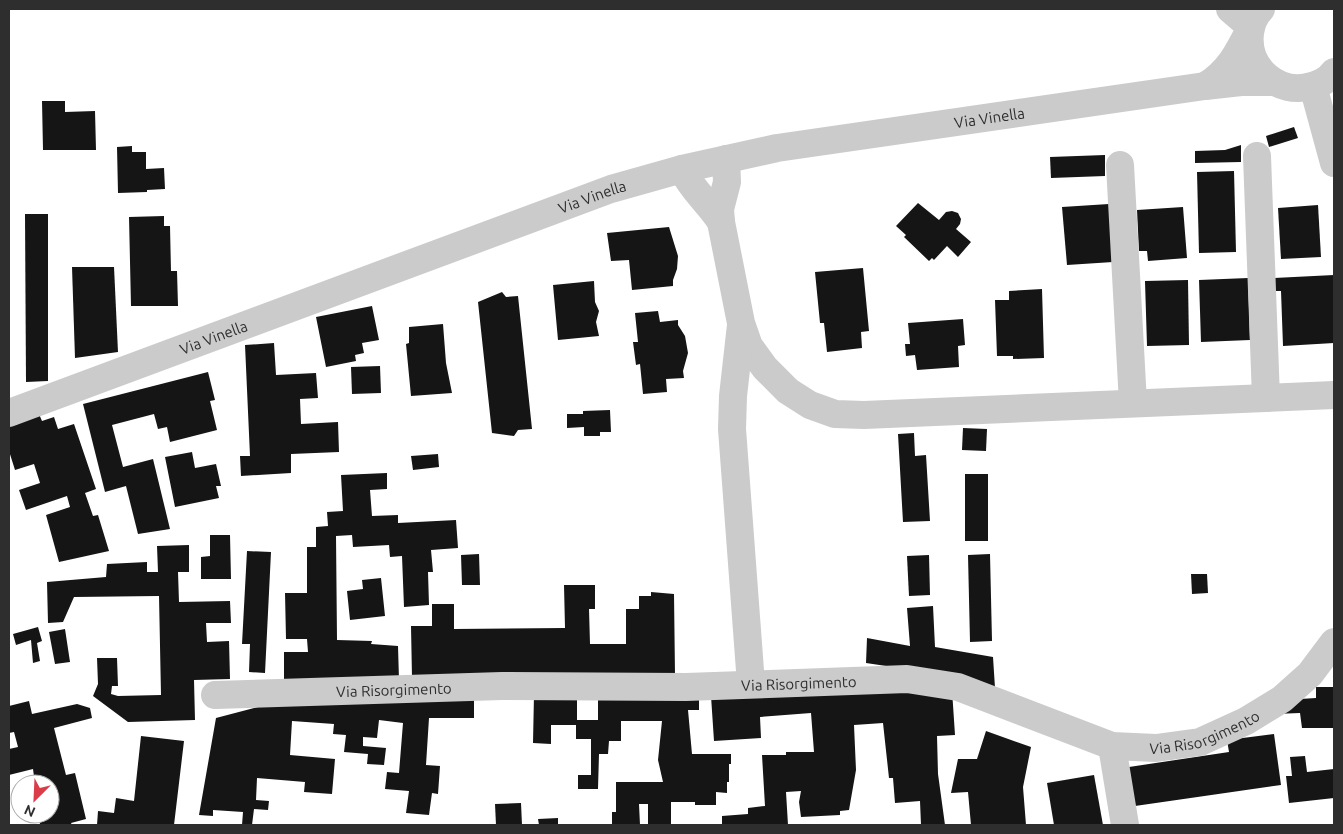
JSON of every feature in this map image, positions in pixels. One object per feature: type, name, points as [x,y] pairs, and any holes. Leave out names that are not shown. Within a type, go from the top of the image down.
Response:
[{"type":"street","points":[[1230,9],[1256,18]]},
{"type":"street","points":[[1256,18],[1249,42],[1252,58],[1261,72],[1273,82]]},
{"type":"street","points":[[1205,86],[1222,74],[1240,48],[1256,18]]},
{"type":"street","points":[[1324,79],[1334,163]]},
{"type":"street","name":"Via Vinella","points":[[9,413],[611,189],[682,169],[777,148],[1205,86],[1241,82],[1273,82],[1288,88],[1304,89],[1324,79]]},
{"type":"street","points":[[1258,156],[1266,398]]},
{"type":"street","points":[[726,159],[727,182],[720,209],[721,222],[741,323],[749,346],[765,368],[788,391],[810,405],[835,414],[864,415],[1334,395]]},
{"type":"street","points":[[1120,165],[1133,404]]},
{"type":"street","points":[[682,169],[692,188],[714,211],[721,222]]},
{"type":"street","points":[[741,323],[733,396],[732,429],[751,684]]},
{"type":"street","name":"Via Risorgimento","points":[[215,695],[502,686],[686,687],[907,679],[948,685],[1112,746],[1156,748],[1200,742],[1246,721],[1282,699],[1310,674],[1334,642]]},
{"type":"street","points":[[1112,746],[1125,825]]},
{"type":"building","points":[[42,101],[65,101],[65,112],[95,111],[96,150],[43,150]]},
{"type":"building","points":[[1294,127],[1298,138],[1269,147],[1266,136]]},
{"type":"building","points":[[1241,145],[1241,162],[1195,163],[1195,151],[1225,150]]},
{"type":"building","points":[[132,146],[132,152],[146,152],[146,169],[164,168],[165,189],[118,193],[117,147]]},
{"type":"building","points":[[1105,155],[1105,176],[1051,178],[1050,157]]},
{"type":"building","points":[[1234,171],[1236,252],[1199,253],[1197,172]]},
{"type":"building","points":[[918,203],[939,220],[946,212],[958,213],[961,219],[956,229],[971,242],[958,257],[947,246],[934,260],[932,258],[929,261],[904,237],[906,235],[896,226]]},
{"type":"building","points":[[1109,204],[1113,262],[1067,265],[1062,207]]},
{"type":"building","points":[[1318,205],[1321,257],[1281,259],[1278,208]]},
{"type":"building","points":[[1183,207],[1187,258],[1148,261],[1147,251],[1139,251],[1137,210]]},
{"type":"building","points":[[25,214],[48,214],[48,381],[26,382]]},
{"type":"building","points":[[164,216],[164,226],[170,226],[171,271],[177,271],[178,306],[131,306],[129,217]]},
{"type":"building","points":[[669,227],[678,256],[673,286],[632,290],[629,260],[611,261],[607,233]]},
{"type":"building","points":[[72,267],[114,267],[118,352],[75,358]]},
{"type":"building","points":[[863,268],[869,331],[861,332],[862,348],[827,352],[824,323],[820,323],[815,272]]},
{"type":"building","points":[[1334,275],[1334,343],[1283,346],[1281,291],[1275,291],[1274,278]]},
{"type":"building","points":[[1248,278],[1250,340],[1201,342],[1199,280]]},
{"type":"building","points":[[1188,280],[1189,345],[1147,346],[1145,281]]},
{"type":"building","points":[[594,281],[595,302],[599,311],[596,322],[599,336],[558,340],[553,285]]},
{"type":"building","points":[[1042,289],[1044,358],[1013,359],[1013,356],[997,356],[995,300],[1009,300],[1009,291]]},
{"type":"building","points":[[502,292],[506,297],[518,296],[532,429],[518,430],[514,436],[492,433],[478,302]]},
{"type":"building","points":[[372,306],[379,340],[362,343],[364,353],[355,355],[356,361],[326,367],[316,317]]},
{"type":"building","points":[[658,311],[660,322],[678,320],[678,325],[685,336],[688,353],[683,371],[684,378],[666,379],[667,392],[643,394],[640,364],[636,365],[633,342],[638,342],[635,313]]},
{"type":"building","points":[[963,319],[965,345],[958,346],[959,367],[917,370],[915,355],[906,356],[905,344],[910,344],[908,323]]},
{"type":"building","points":[[443,324],[446,363],[452,393],[411,396],[406,344],[409,343],[409,327]]},
{"type":"building","points":[[274,343],[276,375],[316,373],[318,398],[300,399],[301,424],[338,422],[339,452],[291,454],[291,473],[241,476],[240,456],[250,456],[245,345]]},
{"type":"building","points":[[380,366],[381,393],[352,394],[351,367]]},
{"type":"building","points":[[208,372],[215,400],[210,401],[217,430],[170,442],[167,427],[158,429],[154,414],[112,425],[123,467],[153,459],[170,529],[138,534],[126,486],[105,492],[83,404]]},
{"type":"building","points":[[610,410],[611,432],[600,432],[600,436],[584,436],[584,427],[567,428],[567,414],[583,414],[583,411]]},
{"type":"building","points":[[39,414],[42,421],[54,417],[58,429],[74,424],[96,489],[85,493],[93,516],[98,515],[109,551],[59,562],[46,515],[70,507],[67,496],[26,510],[19,490],[40,483],[34,464],[15,470],[9,451],[9,424]]},
{"type":"building","points":[[963,428],[987,429],[986,451],[962,450]]},
{"type":"building","points":[[914,433],[915,456],[926,455],[930,521],[903,522],[898,434]]},
{"type":"building","points":[[192,452],[195,468],[216,464],[221,486],[216,486],[219,498],[175,507],[165,457]]},
{"type":"building","points":[[438,454],[439,467],[413,470],[411,456]]},
{"type":"building","points":[[387,473],[387,489],[370,490],[372,516],[398,515],[398,523],[456,520],[458,548],[431,550],[433,572],[428,572],[429,605],[404,607],[402,556],[390,557],[389,545],[353,547],[352,535],[336,536],[337,640],[372,641],[371,644],[398,646],[399,680],[284,681],[284,652],[308,652],[307,639],[286,639],[285,593],[307,593],[307,547],[316,547],[316,527],[328,526],[327,512],[343,511],[341,475]]},
{"type":"building","points":[[965,474],[988,474],[988,541],[965,541]]},
{"type":"building","points":[[210,535],[230,535],[231,579],[201,579],[201,557],[210,556]]},
{"type":"building","points":[[189,545],[189,572],[178,572],[179,602],[230,601],[231,623],[206,623],[207,642],[229,641],[230,679],[194,680],[195,720],[128,722],[93,696],[98,684],[97,658],[117,658],[118,686],[112,686],[111,694],[118,696],[161,695],[159,596],[74,597],[63,622],[48,623],[47,582],[106,577],[107,564],[147,562],[147,572],[158,572],[157,546]]},
{"type":"building","points":[[247,551],[271,552],[265,673],[249,672],[250,644],[242,644]]},
{"type":"building","points":[[479,554],[480,585],[462,585],[461,555]]},
{"type":"building","points":[[990,554],[992,641],[970,642],[968,555]]},
{"type":"building","points":[[929,555],[930,595],[909,596],[907,556]]},
{"type":"building","points":[[1191,574],[1207,574],[1208,593],[1192,594]]},
{"type":"building","points":[[381,578],[385,616],[350,620],[347,591],[363,589],[362,580]]},
{"type":"building","points":[[564,585],[595,585],[595,609],[589,609],[590,644],[626,644],[626,609],[639,609],[639,596],[651,596],[651,592],[674,594],[675,675],[412,678],[411,626],[432,626],[432,604],[454,604],[454,629],[565,628]]},
{"type":"building","points":[[933,606],[935,647],[993,657],[995,688],[974,679],[866,663],[867,638],[910,646],[907,608]]},
{"type":"building","points":[[38,627],[42,641],[37,643],[40,661],[33,663],[31,640],[16,645],[13,634]]},
{"type":"building","points":[[65,629],[70,662],[55,664],[49,632]]},
{"type":"building","points":[[1316,687],[1334,687],[1334,728],[1302,728],[1300,713],[1274,714],[1300,699],[1316,698]]},
{"type":"building","points":[[952,690],[955,735],[937,736],[938,774],[945,825],[921,825],[920,801],[895,803],[893,778],[889,778],[883,723],[854,725],[856,770],[849,810],[840,811],[840,815],[801,817],[799,802],[801,791],[786,792],[788,825],[722,825],[722,816],[748,814],[748,808],[765,806],[762,755],[786,755],[786,752],[814,752],[811,713],[760,717],[761,738],[714,741],[711,696]]},
{"type":"building","points":[[534,694],[577,694],[577,720],[598,720],[598,696],[699,698],[699,710],[688,710],[692,754],[731,754],[727,793],[716,792],[716,805],[695,805],[695,802],[671,802],[671,825],[648,825],[648,804],[639,804],[640,825],[612,825],[612,812],[616,812],[616,782],[663,782],[658,760],[662,721],[621,721],[621,741],[609,741],[608,754],[599,754],[598,789],[578,789],[578,775],[591,775],[591,739],[576,739],[576,725],[551,725],[551,744],[533,743]]},
{"type":"building","points":[[474,696],[474,718],[429,718],[426,765],[440,766],[438,794],[432,793],[429,815],[406,813],[409,791],[385,789],[387,772],[399,773],[403,723],[379,720],[377,738],[363,737],[363,746],[386,748],[384,765],[367,764],[368,754],[344,752],[346,735],[333,734],[334,724],[292,721],[290,755],[335,759],[332,794],[304,792],[305,782],[257,778],[256,800],[269,801],[268,810],[254,809],[252,825],[242,825],[243,812],[213,810],[213,816],[199,815],[216,718],[289,699]]},
{"type":"building","points":[[29,701],[32,714],[77,704],[90,708],[92,718],[54,728],[66,775],[75,773],[86,819],[71,823],[72,825],[40,825],[60,824],[60,774],[34,774],[33,769],[9,775],[9,749],[18,747],[14,732],[9,733],[9,706]]},
{"type":"building","points":[[986,731],[1031,747],[1023,787],[1026,825],[971,825],[968,792],[951,793],[958,759],[977,759]]},
{"type":"building","points":[[1274,734],[1281,785],[1135,806],[1129,767],[1229,752],[1227,740]]},
{"type":"building","points":[[141,736],[184,741],[174,825],[97,825],[98,811],[114,813],[116,798],[134,801]]},
{"type":"building","points":[[1305,756],[1307,772],[1334,769],[1334,798],[1289,803],[1286,776],[1292,776],[1290,757]]},
{"type":"building","points":[[1094,775],[1103,825],[1054,825],[1047,783]]},
{"type":"building","points":[[521,803],[522,825],[496,825],[495,804]]},
{"type":"building","points":[[558,818],[558,825],[539,825],[538,819]]}]
